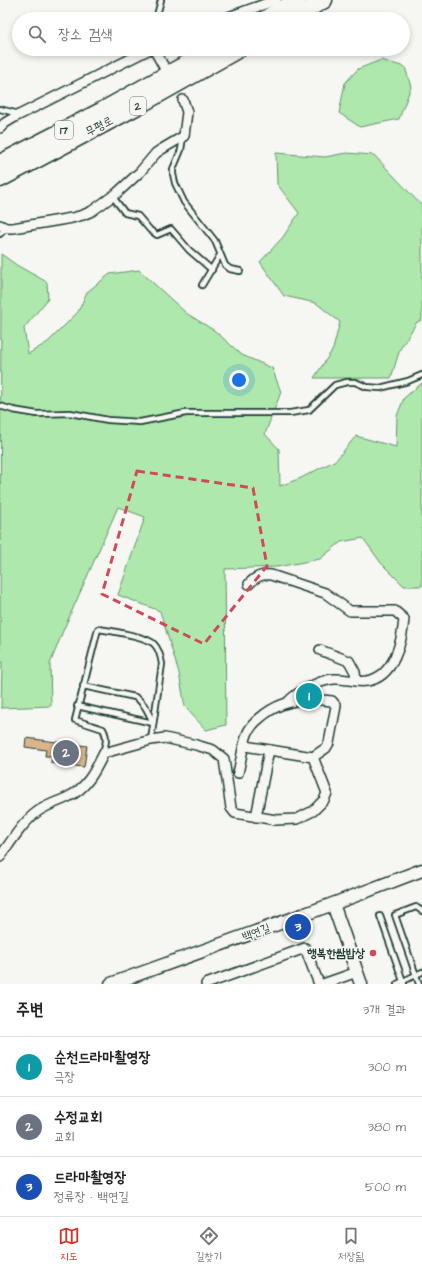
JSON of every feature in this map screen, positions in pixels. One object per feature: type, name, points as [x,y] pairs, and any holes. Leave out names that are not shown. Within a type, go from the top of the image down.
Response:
[{"type":"highway","points":[[277,12],[297,0]]},
{"type":"highway","points":[[303,12],[324,0]]},
{"type":"highway","name":"무평로","points":[[0,179],[27,151],[89,112],[101,111],[200,56]]},
{"type":"highway","name":"무평로","points":[[0,163],[136,107],[227,56]]},
{"type":"highway","name":"2","points":[[0,155],[27,151]]},
{"type":"street","points":[[243,12],[276,0]]},
{"type":"street","points":[[0,128],[19,114],[136,56]]},
{"type":"street","points":[[158,56],[164,67]]},
{"type":"street","points":[[2,229],[28,226],[83,215],[113,196],[140,172],[156,153],[184,136],[187,112],[183,100]]},
{"type":"street","points":[[249,584],[256,577],[266,575],[271,576],[325,593],[350,611],[395,611],[404,619],[399,645],[392,664],[382,675],[367,681],[346,679],[328,680],[294,696],[287,703]]},
{"type":"street","points":[[320,650],[349,661],[355,672],[356,681]]},
{"type":"street","points":[[238,773],[248,732],[252,724],[275,706],[297,701],[320,700],[332,701],[336,706],[329,743],[326,748],[313,757],[245,746]]},
{"type":"street","points":[[0,857],[28,820],[37,812],[79,790],[89,780],[98,767],[104,753],[151,740],[165,738],[213,750],[224,759],[231,808],[235,813],[276,820],[296,819],[313,811],[324,800],[327,793],[313,757]]},
{"type":"street","points":[[256,817],[269,750]]},
{"type":"street","name":"백연길","points":[[111,984],[333,904],[422,870]]},
{"type":"street","points":[[333,904],[361,984]]},
{"type":"street","points":[[206,984],[305,948],[318,984]]},
{"type":"street","points":[[323,984],[357,972]]},
{"type":"lane","points":[[158,12],[161,0]]},
{"type":"lane","points":[[0,109],[19,114]]},
{"type":"lane","points":[[184,136],[181,150],[173,169],[175,183],[184,202],[215,241],[225,265],[240,271]]},
{"type":"lane","points":[[113,196],[125,213],[138,216],[150,230],[157,235],[171,229],[189,250],[212,270]]},
{"type":"lane","points":[[202,285],[220,255]]},
{"type":"lane","points":[[0,406],[37,414],[70,413],[108,420],[140,422],[186,414],[290,413],[308,410],[335,385],[355,382],[367,387],[380,388],[422,376]]},
{"type":"lane","points":[[101,759],[107,742],[106,734],[103,729],[75,720],[77,706],[98,629],[147,639],[154,644],[160,655],[162,664],[151,740]]},
{"type":"lane","points":[[83,686],[135,697],[140,700],[154,723]]},
{"type":"lane","points":[[77,706],[154,723]]},
{"type":"lane","points":[[419,984],[395,915],[416,907],[422,911]]},
{"type":"lane","points":[[380,916],[404,982]]},
{"type":"lane","points":[[397,984],[404,982],[422,972]]},
{"type":"highlighted area","points":[[137,471],[253,488],[267,566],[204,644],[102,594]]},
{"type":"green space","points":[[381,60],[405,67],[411,87],[399,119],[360,127],[339,113],[345,83],[358,69]]},
{"type":"green space","points":[[276,153],[325,157],[346,153],[374,155],[422,206],[422,320],[417,322],[400,349],[391,378],[314,378],[333,349],[340,322],[316,303],[284,296],[260,262],[283,237],[299,213],[277,184]]},
{"type":"green space","points":[[1,254],[18,266],[47,282],[48,299],[24,328],[28,354],[48,342],[78,312],[87,292],[110,274],[139,270],[186,313],[215,331],[242,355],[272,368],[281,392],[265,434],[279,449],[280,486],[301,478],[336,460],[356,436],[396,447],[397,416],[404,398],[422,383],[422,586],[404,586],[381,563],[363,538],[341,542],[320,559],[277,567],[225,569],[226,725],[206,730],[185,707],[179,673],[160,611],[118,595],[145,517],[118,507],[50,664],[51,706],[1,708]]},
{"type":"building","points":[[26,738],[87,746],[84,767],[51,763],[52,756],[45,756],[46,750],[25,747]]},
{"type":"place","name":"순천드라마촬영장","points":[[309,696]]},
{"type":"place","name":"수정교회","points":[[66,753]]},
{"type":"place","name":"드라마촬영장","points":[[298,927]]},
{"type":"place","name":"행복한쌈밥상","points":[[373,953]]}]
